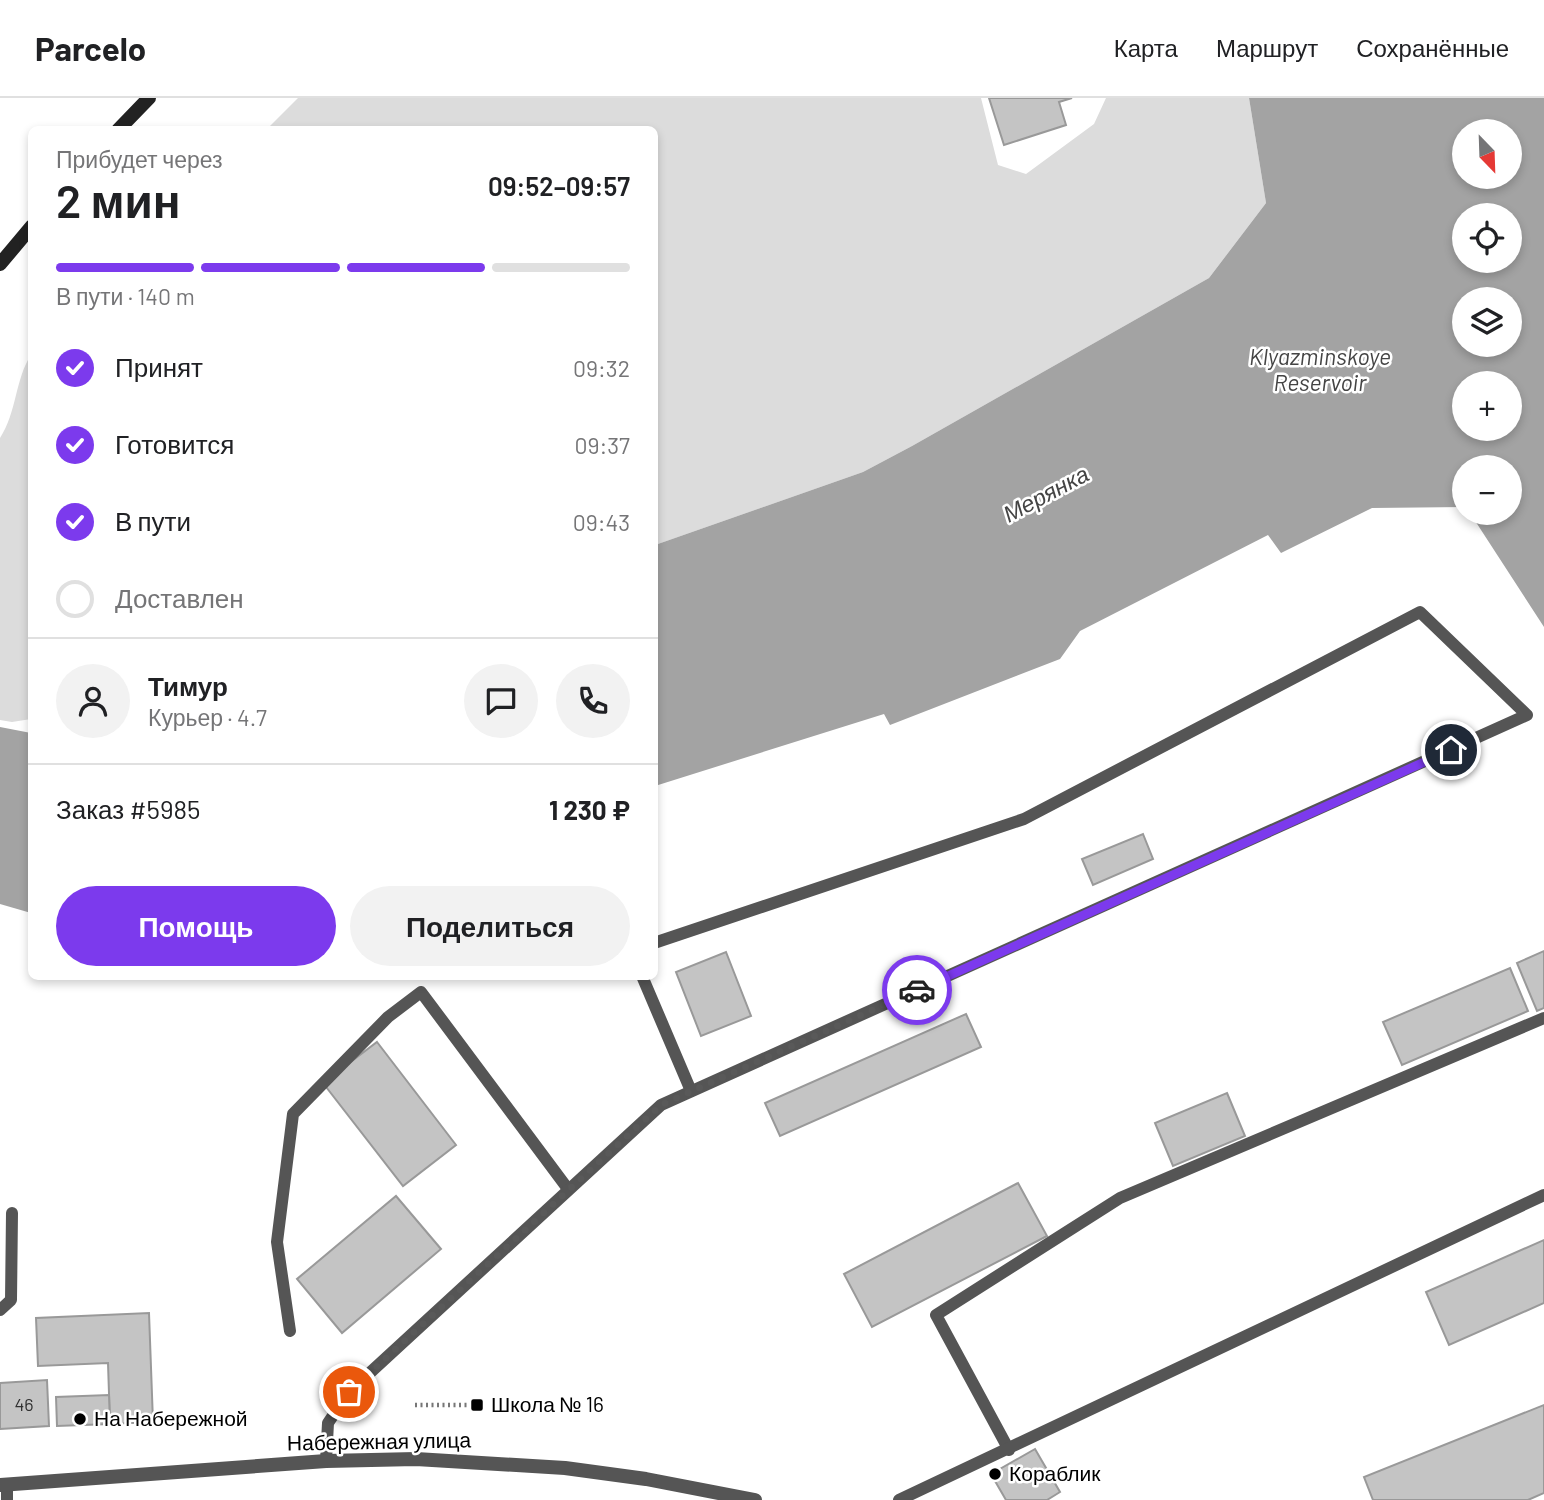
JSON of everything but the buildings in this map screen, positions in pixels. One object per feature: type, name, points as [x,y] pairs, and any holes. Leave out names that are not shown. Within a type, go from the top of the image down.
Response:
[{"type":"main road","points":[[122,126],[149,98]]},
{"type":"main road","points":[[0,264],[28,231]]},
{"type":"street","name":"Набережная улица","points":[[4,1490],[326,1461],[487,1461],[578,1470],[755,1500]]},
{"type":"lane","points":[[326,1461],[328,1423],[349,1392],[661,1105],[1527,715],[1420,612],[1024,819],[658,942]]},
{"type":"lane","points":[[644,980],[691,1091]]},
{"type":"lane","points":[[290,1331],[277,1242],[293,1114],[388,1017],[421,992],[568,1189]]},
{"type":"lane","points":[[1009,1450],[936,1315],[1120,1198],[1544,1018]]},
{"type":"lane","points":[[898,1500],[1009,1450],[1544,1195]]},
{"type":"lane","points":[[0,1311],[10,1300],[12,1213]]},
{"type":"path","points":[[415,1405],[469,1405]]},
{"type":"shaded area","points":[[298,98],[981,98],[998,165],[1026,174],[1094,124],[1106,98],[1249,98],[1266,203],[1209,278],[912,446],[863,472],[658,544],[658,126],[270,126]]},
{"type":"shaded area","points":[[28,360],[28,719],[12,722],[0,720],[0,438],[10,417]]},
{"type":"water","name":"Klyazminskoye Reservoir","points":[[1249,98],[1544,98],[1544,627],[1478,525],[1522,525],[1522,455],[1452,455],[1452,507],[1372,508],[1281,553],[1268,535],[1080,631],[1060,659],[890,725],[884,714],[658,785],[658,544],[863,472],[1209,278],[1266,203]]},
{"type":"water","points":[[0,727],[28,732],[28,912],[0,904]]},
{"type":"way so far","points":[[349,1392],[661,1105],[917,990]]},
{"type":"place","name":"Школа № 16","points":[[477,1405]]},
{"type":"place","name":"На Набережной","points":[[80,1419]]},
{"type":"place","name":"Кораблик","points":[[995,1474]]},
{"type":"route","points":[[917,990],[1451,750]]},
{"type":"water label","name":"Мерянка","points":[[1046,494]]}]
